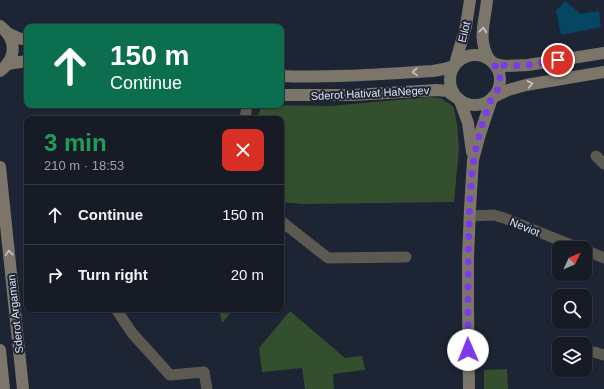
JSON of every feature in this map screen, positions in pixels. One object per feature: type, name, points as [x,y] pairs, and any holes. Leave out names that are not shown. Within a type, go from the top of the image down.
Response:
[{"type":"main road","name":"Eilot","points":[[455,65],[466,26],[470,0]]},
{"type":"main road","name":"Eilot","points":[[487,0],[482,41],[483,48],[491,62]]},
{"type":"main road","points":[[3,28],[18,38],[24,39]]},
{"type":"main road","points":[[3,28],[11,39],[13,49],[11,59],[3,68]]},
{"type":"main road","points":[[604,53],[528,66],[505,66],[491,62],[480,56],[470,55],[461,59],[455,65],[450,75],[450,84],[453,94],[458,99],[465,103],[474,105],[484,104],[508,90],[526,85],[604,72]]},
{"type":"main road","points":[[3,68],[14,63],[24,61]]},
{"type":"main road","points":[[473,160],[480,134],[493,98],[498,90],[500,81],[498,71],[491,62]]},
{"type":"main road","name":"Sderot Hativat HaNegev","points":[[284,76],[358,76],[433,71],[455,65]]},
{"type":"main road","name":"Sderot Hativat HaNegev","points":[[284,95],[352,95],[437,90],[447,91],[458,99]]},
{"type":"main road","points":[[458,99],[466,115],[473,160],[468,304],[469,389]]},
{"type":"main road","name":"Sderot Argaman","points":[[0,167],[23,389]]},
{"type":"main road","name":"Sderot Argaman","points":[[0,350],[4,389]]},
{"type":"street","name":"Neviot","points":[[470,216],[494,215],[562,241]]},
{"type":"street","points":[[284,223],[328,258],[406,257]]},
{"type":"street","points":[[592,253],[604,258]]},
{"type":"street","points":[[118,312],[132,333],[170,375],[204,372],[207,389]]},
{"type":"street","points":[[592,352],[604,355]]},
{"type":"green space","points":[[429,97],[440,98],[450,104],[454,108],[459,148],[454,202],[303,204],[284,202],[284,116],[258,116],[260,110],[261,108],[284,108],[284,105],[331,106]]},
{"type":"green space","points":[[290,311],[345,358],[362,356],[365,370],[333,374],[334,389],[305,389],[302,368],[262,372],[259,348]]},
{"type":"green space","points":[[220,312],[231,312],[222,323]]},
{"type":"green space","points":[[507,369],[508,389],[484,389],[484,370]]},
{"type":"water","points":[[565,1],[581,14],[599,11],[601,27],[561,35],[556,11]]},
{"type":"route","points":[[468,350],[468,258],[473,160],[489,106],[492,98],[498,90],[500,81],[498,71],[494,64],[505,66],[528,66],[558,60]]}]
